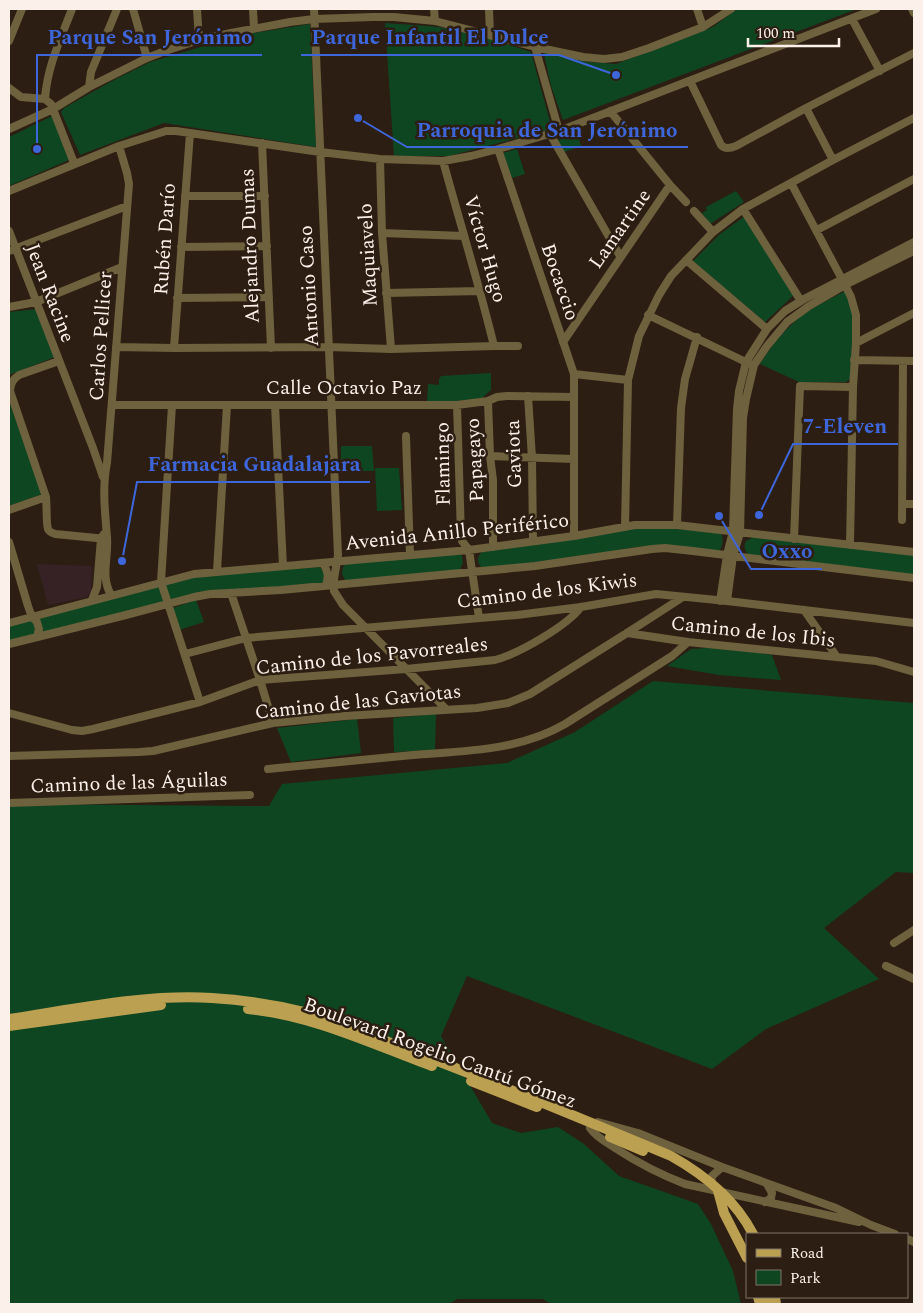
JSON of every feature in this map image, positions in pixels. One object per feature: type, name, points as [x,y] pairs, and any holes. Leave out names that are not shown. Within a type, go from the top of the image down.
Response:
[{"type":"main road","name":"Boulevard Rogelio Cantú Gómez","points":[[9,1019],[144,999],[203,998],[267,1004],[309,1013],[348,1027],[519,1092],[588,1124]]},
{"type":"main road","name":"Boulevard Rogelio Cantú Gómez","points":[[9,1026],[153,1005],[206,1004],[254,1009],[284,1015],[335,1030],[671,1156],[695,1169],[728,1197],[752,1233]]},
{"type":"main road","name":"Boulevard Rogelio Cantú Gómez","points":[[629,1141],[668,1161],[700,1181],[717,1195],[746,1235]]},
{"type":"main road","points":[[716,1190],[724,1213],[746,1256]]},
{"type":"street","points":[[9,41],[22,9]]},
{"type":"street","points":[[45,99],[46,84],[53,59],[72,9]]},
{"type":"street","points":[[89,87],[91,72],[117,9]]},
{"type":"street","points":[[133,9],[147,58]]},
{"type":"street","points":[[197,9],[199,40]]},
{"type":"street","points":[[253,9],[254,28]]},
{"type":"street","name":"Antonio Caso","points":[[314,9],[339,561]]},
{"type":"street","points":[[373,9],[373,17]]},
{"type":"street","points":[[434,9],[435,22]]},
{"type":"street","points":[[489,9],[490,35]]},
{"type":"street","points":[[697,9],[703,28]]},
{"type":"street","points":[[9,130],[53,109],[89,87],[165,50],[199,40],[254,28],[314,20],[394,17],[435,22],[583,57],[611,58],[622,57],[703,28],[731,9]]},
{"type":"street","points":[[9,190],[119,146],[166,132],[176,131],[380,159],[443,161],[471,156],[559,131],[876,9]]},
{"type":"street","points":[[912,9],[914,13]]},
{"type":"street","points":[[852,19],[880,71]]},
{"type":"street","points":[[535,47],[559,131]]},
{"type":"street","points":[[690,81],[718,141],[722,147],[726,148],[736,146],[914,53]]},
{"type":"street","points":[[9,88],[21,97],[45,99],[51,104],[74,163]]},
{"type":"street","points":[[806,108],[833,160]]},
{"type":"street","points":[[610,111],[686,202]]},
{"type":"street","points":[[624,526],[628,380],[639,336],[648,315],[671,276],[713,232],[743,209],[914,118]]},
{"type":"street","name":"Rubén Darío","points":[[174,348],[190,132]]},
{"type":"street","points":[[550,134],[620,256]]},
{"type":"street","name":"Alejandro Dumas","points":[[262,143],[271,348]]},
{"type":"street","name":"Carlos Pellicer","points":[[92,600],[97,588],[106,530],[104,479],[109,445],[129,184],[119,146]]},
{"type":"street","name":"Bocaccio","points":[[498,149],[574,374],[574,536]]},
{"type":"street","name":"Maquiavelo","points":[[380,159],[382,233],[391,349]]},
{"type":"street","name":"Víctor Hugo","points":[[443,161],[494,346]]},
{"type":"street","points":[[817,230],[914,179]]},
{"type":"street","points":[[791,183],[851,297],[856,315],[850,545]]},
{"type":"street","name":"Lamartine","points":[[563,342],[670,185]]},
{"type":"street","points":[[185,196],[265,196]]},
{"type":"street","points":[[12,250],[127,206]]},
{"type":"street","points":[[743,209],[801,300]]},
{"type":"street","points":[[694,211],[713,232]]},
{"type":"street","name":"Jean Racine","points":[[9,231],[12,250],[36,302],[104,479]]},
{"type":"street","points":[[382,233],[464,236]]},
{"type":"street","points":[[724,601],[728,555],[736,532],[746,399],[754,366],[767,346],[787,322],[843,282],[914,242]]},
{"type":"street","points":[[181,247],[267,246]]},
{"type":"street","points":[[743,558],[742,546],[736,532],[737,409],[746,362],[767,329],[801,300],[914,251]]},
{"type":"street","points":[[686,260],[767,329]]},
{"type":"street","points":[[9,307],[36,302],[122,267]]},
{"type":"street","points":[[386,293],[480,290]]},
{"type":"street","points":[[177,298],[269,297]]},
{"type":"street","points":[[856,343],[914,313]]},
{"type":"street","points":[[648,315],[754,366]]},
{"type":"street","points":[[677,525],[681,408],[685,379],[697,337]]},
{"type":"street","points":[[116,347],[328,347],[391,349],[518,346]]},
{"type":"street","points":[[854,360],[914,361]]},
{"type":"street","points":[[59,361],[19,375],[13,379],[10,391],[46,497],[48,529],[55,534],[104,538]]},
{"type":"street","points":[[902,520],[903,361]]},
{"type":"street","points":[[574,374],[628,380]]},
{"type":"street","points":[[794,539],[800,386],[853,387]]},
{"type":"street","name":"Calle Octavio Paz","points":[[112,404],[457,405],[488,401],[502,396],[574,397]]},
{"type":"street","name":"Gaviota","points":[[528,396],[532,458],[533,541]]},
{"type":"street","name":"Papagayo","points":[[488,401],[490,456],[494,480],[493,547]]},
{"type":"street","points":[[172,404],[161,582],[200,702]]},
{"type":"street","points":[[217,571],[227,405]]},
{"type":"street","points":[[275,405],[283,566]]},
{"type":"street","name":"Flamingo","points":[[457,405],[461,536],[466,550]]},
{"type":"street","points":[[406,436],[410,555]]},
{"type":"street","points":[[93,448],[109,445]]},
{"type":"street","points":[[490,456],[574,459]]},
{"type":"street","points":[[9,510],[46,497]]},
{"type":"street","points":[[902,504],[914,504]]},
{"type":"street","name":"Avenida Anillo Periférico","points":[[9,623],[188,575],[478,549],[646,524],[677,525],[914,552]]},
{"type":"street","points":[[728,555],[726,544],[736,532]]},
{"type":"street","name":"Carlos Pellicer","points":[[104,538],[105,577],[110,595]]},
{"type":"street","points":[[9,542],[11,559],[32,616],[37,622],[39,629],[37,638]]},
{"type":"street","name":"Avenida Anillo Periférico","points":[[9,644],[202,595],[281,590],[535,566],[665,548],[914,578]]},
{"type":"street","points":[[478,549],[474,565],[479,618]]},
{"type":"street","points":[[466,550],[476,571]]},
{"type":"street","points":[[463,572],[466,562],[466,550]]},
{"type":"street","points":[[339,561],[339,573],[344,584]]},
{"type":"street","points":[[330,585],[339,561]]},
{"type":"street","points":[[323,563],[327,569],[330,585],[336,596],[365,628],[446,709]]},
{"type":"street","points":[[230,593],[274,723]]},
{"type":"street","name":"Camino de los Kiwis","points":[[184,654],[246,638],[479,618],[581,607],[656,594],[914,623]]},
{"type":"street","name":"Camino de las Gaviotas","points":[[9,756],[153,751],[274,723],[345,716],[477,708],[508,703],[518,700],[538,689],[683,597]]},
{"type":"street","name":"Camino de los Pavorreales","points":[[9,713],[72,730],[93,730],[200,702],[260,680],[494,660],[506,657],[526,647],[560,626],[581,607]]},
{"type":"street","points":[[804,610],[837,657]]},
{"type":"street","points":[[42,614],[41,622],[48,635]]},
{"type":"street","name":"Camino de los Ibis","points":[[627,634],[876,662],[914,672]]},
{"type":"street","points":[[268,769],[484,749],[523,742],[560,727],[672,656],[688,642]]},
{"type":"street","name":"Camino de las Águilas","points":[[9,803],[250,795]]},
{"type":"street","points":[[894,943],[914,930]]},
{"type":"street","points":[[886,966],[914,980]]},
{"type":"street","name":"Boulevard Rogelio Cantú Gómez","points":[[588,1124],[612,1125],[638,1133],[722,1167],[836,1208],[892,1233]]},
{"type":"street","name":"Boulevard Rogelio Cantú Gómez","points":[[588,1124],[599,1137],[629,1157],[651,1170],[685,1184],[871,1225]]},
{"type":"street","points":[[716,1190],[711,1186],[711,1179],[722,1167]]},
{"type":"street","points":[[765,1202],[771,1198],[772,1193],[766,1183]]},
{"type":"shaded area","points":[[37,564],[92,566],[91,592],[87,597],[48,605]]},
{"type":"green space","points":[[737,9],[857,9],[563,120],[551,86],[543,50],[588,62],[616,64],[713,27]]},
{"type":"green space","points":[[385,23],[456,30],[531,52],[552,129],[449,156],[394,156]]},
{"type":"green space","points":[[310,24],[316,147],[164,123],[80,155],[61,112],[64,108],[150,62],[241,35]]},
{"type":"green space","points":[[52,116],[69,160],[9,186],[9,137]]},
{"type":"green space","points":[[577,131],[581,146],[564,152],[556,141]]},
{"type":"green space","points":[[517,149],[525,174],[512,178],[503,153]]},
{"type":"green space","points":[[736,191],[744,202],[710,224],[702,213],[707,210],[706,207]]},
{"type":"green space","points":[[745,216],[794,295],[765,322],[693,261],[720,234]]},
{"type":"green space","points":[[845,291],[852,308],[854,321],[851,378],[846,382],[799,382],[760,364],[777,340],[798,319],[814,307]]},
{"type":"green space","points":[[37,309],[55,357],[9,375],[9,312]]},
{"type":"green space","points":[[491,373],[491,390],[482,398],[456,401],[427,401],[428,384],[439,385],[441,376]]},
{"type":"green space","points":[[9,401],[42,494],[9,506]]},
{"type":"green space","points":[[341,446],[372,446],[374,471],[341,471]]},
{"type":"green space","points":[[375,468],[399,468],[402,510],[377,511]]},
{"type":"green space","points":[[646,527],[721,533],[721,548],[718,552],[658,545],[557,561],[483,569],[479,565],[478,560],[482,552]]},
{"type":"green space","points":[[754,537],[914,555],[914,575],[749,555],[746,552],[745,543]]},
{"type":"green space","points":[[461,554],[463,563],[459,570],[348,582],[342,574],[343,567],[346,564]]},
{"type":"green space","points":[[320,567],[325,572],[324,583],[237,590],[9,642],[9,625],[195,576]]},
{"type":"green space","points":[[196,600],[204,622],[179,630],[173,608]]},
{"type":"green space","points":[[722,647],[772,655],[781,680],[719,675],[667,666],[691,649]]},
{"type":"green space","points":[[653,681],[914,703],[914,873],[896,872],[824,928],[879,979],[766,1029],[712,1069],[467,976],[441,1036],[492,1123],[521,1133],[558,1127],[584,1144],[619,1176],[698,1204],[711,1224],[733,1271],[741,1304],[551,1304],[543,1299],[457,1299],[449,1304],[9,1304],[9,804],[269,806],[282,784],[507,763],[575,732]]},
{"type":"green space","points":[[436,714],[435,750],[394,752],[393,718]]},
{"type":"green space","points":[[357,719],[361,753],[291,762],[277,728]]},
{"type":"place","name":"Parque Infantil El Dulce","points":[[616,75]]},
{"type":"place","name":"Parroquia de San Jerónimo","points":[[358,118]]},
{"type":"place","name":"Parque San Jerónimo","points":[[37,149]]},
{"type":"place","name":"7-Eleven","points":[[759,515]]},
{"type":"place","name":"Oxxo","points":[[719,516]]},
{"type":"place","name":"Farmacia Guadalajara","points":[[122,561]]}]
